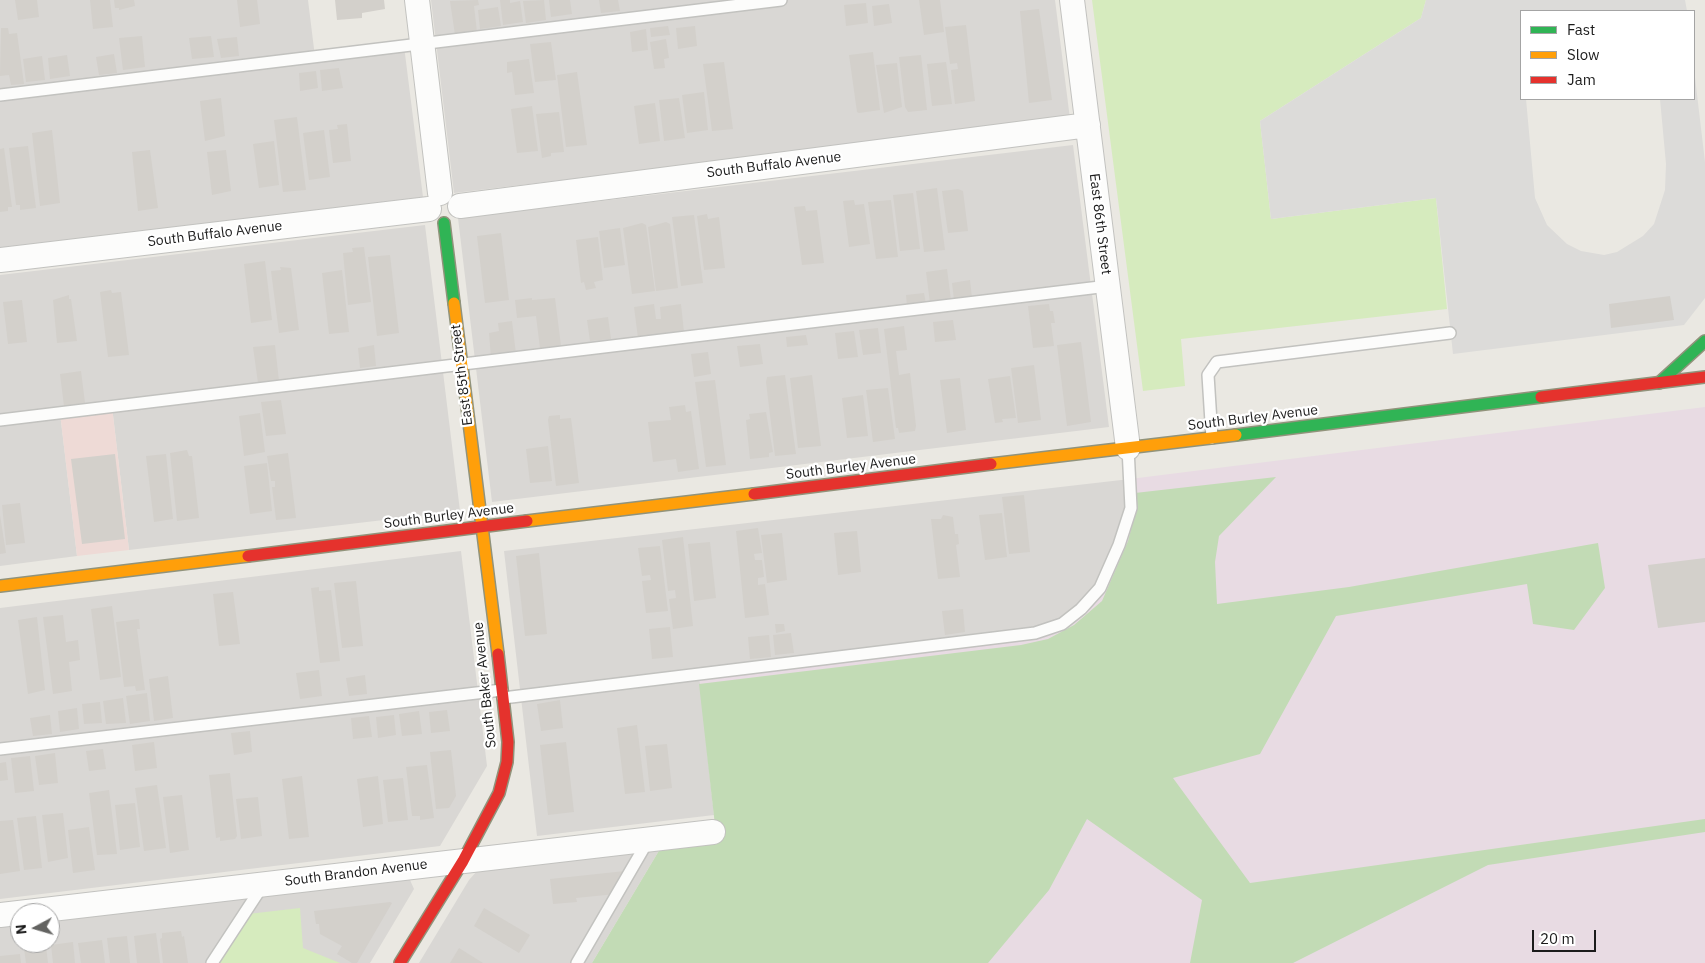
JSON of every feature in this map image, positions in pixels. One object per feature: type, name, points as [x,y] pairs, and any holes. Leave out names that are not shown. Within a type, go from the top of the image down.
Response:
[{"type":"street","name":"East 85th Street","points":[[417,0],[480,528]]},
{"type":"street","name":"East 86th Street","points":[[1072,0],[1128,448]]},
{"type":"street","name":"South Buffalo Avenue","points":[[0,260],[443,208],[1088,125]]},
{"type":"street","points":[[1659,384],[1705,341]]},
{"type":"street","name":"South Burley Avenue","points":[[0,586],[1705,377]]},
{"type":"street","name":"South Baker Avenue","points":[[400,963],[463,861],[499,793],[504,778],[508,742],[480,528]]},
{"type":"street","name":"South Brandon Avenue","points":[[0,915],[713,832]]},
{"type":"lane","points":[[0,95],[781,0]]},
{"type":"lane","points":[[0,420],[1108,286]]},
{"type":"lane","points":[[1212,438],[1208,375],[1217,362],[1450,333]]},
{"type":"lane","points":[[0,749],[1035,634],[1062,624],[1081,609],[1100,588],[1120,545],[1131,508],[1128,448]]},
{"type":"lane","points":[[577,963],[649,839]]},
{"type":"lane","points":[[212,963],[264,884]]},
{"type":"shaded area","points":[[0,0],[308,0],[315,57],[404,46],[423,197],[0,248]]},
{"type":"shaded area","points":[[431,0],[1055,0],[1070,119],[454,193]]},
{"type":"shaded area","points":[[1426,0],[1685,0],[1687,10],[1520,10],[1520,100],[1526,100],[1535,198],[1547,225],[1567,244],[1581,251],[1604,255],[1617,252],[1643,236],[1654,224],[1665,190],[1666,164],[1660,100],[1695,100],[1695,77],[1705,162],[1705,298],[1684,325],[1453,354],[1436,198],[1271,219],[1260,121],[1421,18]]},
{"type":"shaded area","points":[[1073,145],[1109,427],[492,502],[458,218]]},
{"type":"shaded area","points":[[425,225],[460,511],[129,550],[112,407],[60,413],[77,556],[0,566],[0,275]]},
{"type":"shaded area","points":[[112,407],[129,550],[77,556],[60,413]]},
{"type":"shaded area","points":[[1705,407],[1705,963],[592,963],[660,849],[717,843],[699,674],[1062,624],[1100,588],[1131,508],[1130,479]]},
{"type":"shaded area","points":[[1130,479],[1131,508],[1100,588],[1062,624],[699,674],[714,815],[537,836],[504,551]]},
{"type":"shaded area","points":[[461,551],[487,766],[440,846],[0,899],[0,608]]},
{"type":"shaded area","points":[[660,849],[592,963],[419,963],[469,880],[477,871]]},
{"type":"shaded area","points":[[402,878],[410,880],[414,889],[370,963],[0,963],[0,926],[10,924],[10,953],[60,953],[60,919]]},
{"type":"green space","points":[[1092,0],[1426,0],[1421,18],[1260,121],[1271,219],[1436,198],[1447,309],[1181,339],[1185,386],[1143,391]]},
{"type":"green space","points":[[1276,477],[1219,536],[1215,562],[1217,604],[1349,587],[1598,543],[1605,588],[1574,630],[1533,624],[1527,584],[1336,616],[1260,754],[1173,778],[1250,883],[1705,819],[1705,832],[1488,865],[1293,963],[1190,963],[1202,900],[1087,819],[1049,890],[988,963],[592,963],[660,849],[717,843],[699,684],[1021,645],[1048,639],[1074,625],[1102,601],[1128,541],[1136,510],[1135,493]]},
{"type":"green space","points":[[300,908],[303,948],[340,963],[219,963],[248,914]]},
{"type":"building","points":[[15,0],[37,0],[39,17],[18,20]]},
{"type":"building","points":[[90,0],[110,0],[113,27],[93,29]]},
{"type":"building","points":[[114,0],[134,0],[135,6],[119,10],[119,8],[115,8]]},
{"type":"building","points":[[237,0],[257,0],[260,24],[240,27]]},
{"type":"building","points":[[335,0],[384,0],[385,9],[362,13],[362,18],[337,20]]},
{"type":"building","points":[[478,0],[479,5],[474,6],[477,32],[455,35],[450,1]]},
{"type":"building","points":[[500,0],[510,0],[510,3],[520,1],[523,22],[503,25]]},
{"type":"building","points":[[544,0],[546,20],[526,23],[523,1]]},
{"type":"building","points":[[549,0],[570,0],[572,14],[551,17]]},
{"type":"building","points":[[599,0],[618,0],[620,11],[601,13]]},
{"type":"building","points":[[919,0],[940,0],[944,32],[924,35]]},
{"type":"building","points":[[866,3],[868,23],[846,26],[844,5]]},
{"type":"building","points":[[889,4],[892,23],[874,26],[872,6]]},
{"type":"building","points":[[498,7],[501,26],[480,29],[478,10]]},
{"type":"building","points":[[1039,9],[1052,100],[1029,103],[1020,11]]},
{"type":"building","points":[[966,25],[975,101],[955,104],[951,70],[958,69],[957,63],[950,64],[945,27]]},
{"type":"building","points":[[668,26],[670,35],[651,37],[650,28]]},
{"type":"building","points":[[695,26],[697,46],[678,49],[676,28]]},
{"type":"building","points":[[1,28],[8,28],[9,34],[17,33],[24,84],[11,85],[9,75],[0,76]]},
{"type":"building","points":[[646,29],[648,50],[632,52],[630,32]]},
{"type":"building","points":[[142,36],[145,67],[123,70],[119,38]]},
{"type":"building","points":[[211,36],[214,57],[192,59],[189,38]]},
{"type":"building","points":[[237,37],[239,56],[221,58],[217,39]]},
{"type":"building","points":[[666,39],[669,58],[664,59],[665,68],[654,69],[650,42]]},
{"type":"building","points":[[551,42],[556,80],[535,82],[530,44]]},
{"type":"building","points":[[873,52],[880,110],[859,113],[857,112],[849,55]]},
{"type":"building","points":[[114,54],[117,73],[99,75],[96,57]]},
{"type":"building","points":[[67,55],[70,76],[50,79],[48,58]]},
{"type":"building","points":[[921,55],[927,110],[908,112],[905,107],[899,57]]},
{"type":"building","points":[[42,56],[45,80],[26,82],[23,59]]},
{"type":"building","points":[[529,59],[534,93],[515,95],[512,72],[507,73],[507,62]]},
{"type":"building","points":[[724,62],[733,129],[712,131],[703,64]]},
{"type":"building","points":[[946,62],[952,104],[932,106],[927,64]]},
{"type":"building","points":[[897,63],[902,107],[884,113],[876,65]]},
{"type":"building","points":[[339,68],[343,88],[322,91],[320,70]]},
{"type":"building","points":[[316,71],[318,88],[300,91],[299,73]]},
{"type":"building","points":[[577,72],[587,145],[566,147],[557,75]]},
{"type":"building","points":[[704,92],[708,130],[687,133],[682,95]]},
{"type":"building","points":[[221,98],[225,136],[205,141],[200,101]]},
{"type":"building","points":[[679,98],[685,138],[664,141],[659,100]]},
{"type":"building","points":[[655,103],[660,141],[639,144],[634,106]]},
{"type":"building","points":[[532,106],[538,151],[517,153],[511,109]]},
{"type":"building","points":[[559,112],[564,152],[551,153],[551,156],[542,158],[536,114]]},
{"type":"building","points":[[297,117],[306,190],[283,192],[274,120]]},
{"type":"building","points":[[347,124],[351,161],[333,163],[329,130],[338,129],[337,125]]},
{"type":"building","points":[[52,130],[60,203],[40,206],[32,133]]},
{"type":"building","points":[[324,130],[330,177],[309,180],[303,133]]},
{"type":"building","points":[[274,141],[279,185],[259,188],[253,144]]},
{"type":"building","points":[[28,146],[36,208],[20,210],[20,205],[16,205],[9,148]]},
{"type":"building","points":[[4,148],[12,207],[8,207],[8,211],[0,212],[0,149]]},
{"type":"building","points":[[150,150],[158,208],[138,211],[132,152]]},
{"type":"building","points":[[226,150],[231,191],[212,195],[207,152]]},
{"type":"building","points":[[937,188],[945,250],[924,252],[916,191]]},
{"type":"building","points":[[958,189],[963,191],[968,231],[948,233],[942,191]]},
{"type":"building","points":[[913,193],[920,249],[900,251],[893,195]]},
{"type":"building","points":[[854,200],[855,205],[864,204],[870,244],[849,247],[843,201]]},
{"type":"building","points":[[891,200],[898,257],[876,259],[868,202]]},
{"type":"building","points":[[805,206],[806,211],[817,210],[824,263],[802,265],[794,207]]},
{"type":"building","points":[[707,214],[708,219],[719,217],[725,268],[704,270],[697,216]]},
{"type":"building","points":[[694,215],[703,283],[681,286],[672,217]]},
{"type":"building","points":[[666,222],[670,224],[678,288],[656,291],[648,227]]},
{"type":"building","points":[[642,223],[646,225],[655,291],[632,294],[623,228]]},
{"type":"building","points":[[620,228],[625,265],[604,268],[599,231]]},
{"type":"building","points":[[501,233],[509,300],[485,303],[477,236]]},
{"type":"building","points":[[598,237],[603,280],[594,282],[596,288],[586,290],[584,282],[581,283],[576,240]]},
{"type":"building","points":[[364,247],[371,302],[348,305],[343,253],[353,252],[352,248]]},
{"type":"building","points":[[390,255],[399,333],[377,336],[368,257]]},
{"type":"building","points":[[265,261],[272,320],[251,323],[244,264]]},
{"type":"building","points":[[280,267],[291,268],[299,330],[279,333],[271,271],[281,270]]},
{"type":"building","points":[[947,269],[951,300],[930,303],[926,272]]},
{"type":"building","points":[[342,270],[349,332],[329,334],[322,273]]},
{"type":"building","points":[[970,280],[972,298],[954,300],[952,283]]},
{"type":"building","points":[[111,290],[112,293],[121,292],[129,355],[108,357],[100,292]]},
{"type":"building","points":[[924,293],[926,304],[907,306],[906,295]]},
{"type":"building","points":[[69,295],[77,341],[57,343],[53,300]]},
{"type":"building","points":[[1670,296],[1674,320],[1611,328],[1609,304]]},
{"type":"building","points":[[532,298],[532,300],[555,298],[561,346],[540,348],[536,316],[517,318],[515,300]]},
{"type":"building","points":[[22,300],[27,342],[8,344],[3,302]]},
{"type":"building","points":[[654,304],[656,319],[661,319],[660,307],[681,304],[684,332],[638,338],[634,307]]},
{"type":"building","points":[[1049,304],[1050,311],[1053,311],[1055,323],[1051,323],[1054,346],[1033,348],[1028,306]]},
{"type":"building","points":[[608,317],[611,339],[590,341],[587,320]]},
{"type":"building","points":[[953,320],[956,340],[935,342],[933,322]]},
{"type":"building","points":[[512,321],[516,354],[491,358],[489,333],[499,331],[498,323]]},
{"type":"building","points":[[904,326],[907,350],[896,351],[899,375],[910,373],[916,426],[915,431],[899,433],[898,428],[896,428],[884,329]]},
{"type":"building","points":[[878,328],[881,353],[863,355],[859,330]]},
{"type":"building","points":[[854,331],[858,357],[838,359],[835,333]]},
{"type":"building","points":[[806,335],[808,345],[787,347],[786,337]]},
{"type":"building","points":[[1081,342],[1091,422],[1067,426],[1057,345]]},
{"type":"building","points":[[760,344],[763,364],[740,367],[737,346]]},
{"type":"building","points":[[275,345],[279,381],[258,383],[253,347]]},
{"type":"building","points":[[374,345],[376,366],[360,368],[358,348]]},
{"type":"building","points":[[708,352],[711,374],[694,377],[691,354]]},
{"type":"building","points":[[1034,365],[1041,420],[1018,423],[1011,368]]},
{"type":"building","points":[[81,371],[85,403],[64,406],[60,374]]},
{"type":"building","points":[[785,375],[796,454],[775,456],[766,382],[767,377]]},
{"type":"building","points":[[812,375],[821,446],[798,448],[790,378]]},
{"type":"building","points":[[1010,376],[1016,418],[1002,419],[1003,422],[995,423],[988,379]]},
{"type":"building","points":[[960,378],[966,430],[947,433],[940,380]]},
{"type":"building","points":[[715,380],[726,465],[706,467],[695,382]]},
{"type":"building","points":[[888,388],[895,439],[873,442],[866,390]]},
{"type":"building","points":[[863,395],[868,436],[847,438],[842,398]]},
{"type":"building","points":[[281,400],[286,434],[266,436],[261,402]]},
{"type":"building","points":[[685,405],[686,412],[691,411],[699,469],[678,472],[676,459],[653,462],[648,422],[671,420],[669,407]]},
{"type":"building","points":[[766,412],[773,452],[769,453],[769,457],[750,459],[746,420],[750,419],[749,414]]},
{"type":"building","points":[[260,413],[265,452],[244,456],[239,416]]},
{"type":"building","points":[[560,415],[560,419],[571,418],[579,483],[556,486],[548,420],[549,416]]},
{"type":"building","points":[[548,446],[552,481],[530,483],[526,449]]},
{"type":"building","points":[[187,450],[189,456],[192,456],[199,518],[177,521],[170,453]]},
{"type":"building","points":[[288,453],[296,518],[276,520],[272,487],[275,487],[275,481],[271,481],[267,456]]},
{"type":"building","points":[[115,454],[125,539],[82,544],[71,459]]},
{"type":"building","points":[[166,454],[173,519],[154,522],[146,456]]},
{"type":"building","points":[[267,463],[272,511],[250,514],[244,466]]},
{"type":"building","points":[[1024,495],[1030,552],[1009,554],[1002,497]]},
{"type":"building","points":[[20,503],[25,543],[6,545],[2,505]]},
{"type":"building","points":[[1002,513],[1007,557],[985,560],[979,515]]},
{"type":"building","points":[[0,515],[6,553],[0,554]]},
{"type":"building","points":[[943,515],[953,517],[955,534],[958,534],[959,544],[956,545],[960,577],[938,579],[931,519],[941,519]]},
{"type":"building","points":[[758,528],[762,553],[754,554],[755,560],[762,560],[764,577],[758,578],[758,585],[765,584],[769,615],[745,618],[736,531]]},
{"type":"building","points":[[857,531],[861,572],[838,575],[834,533]]},
{"type":"building","points":[[782,533],[787,580],[767,583],[761,535]]},
{"type":"building","points":[[683,537],[693,626],[673,629],[669,599],[676,598],[675,590],[668,591],[662,540]]},
{"type":"building","points":[[710,542],[716,598],[694,601],[688,544]]},
{"type":"building","points":[[660,546],[668,611],[646,613],[642,581],[651,580],[650,575],[642,576],[638,548]]},
{"type":"building","points":[[539,553],[547,634],[525,636],[516,556]]},
{"type":"building","points":[[1705,558],[1705,622],[1658,628],[1648,565]]},
{"type":"building","points":[[356,581],[363,646],[342,648],[334,583]]},
{"type":"building","points":[[319,587],[319,591],[331,590],[340,661],[320,663],[311,588]]},
{"type":"building","points":[[233,592],[240,644],[219,646],[213,594]]},
{"type":"building","points":[[112,606],[121,677],[100,680],[91,609]]},
{"type":"building","points":[[963,609],[965,632],[945,635],[942,611]]},
{"type":"building","points":[[63,615],[66,642],[78,640],[80,660],[69,662],[72,691],[53,694],[43,617]]},
{"type":"building","points":[[37,617],[45,690],[28,694],[18,620]]},
{"type":"building","points":[[139,619],[140,629],[137,629],[145,690],[136,691],[135,686],[124,687],[116,622]]},
{"type":"building","points":[[775,624],[784,624],[785,631],[776,633]]},
{"type":"building","points":[[670,627],[673,657],[652,659],[649,629]]},
{"type":"building","points":[[791,633],[794,653],[775,655],[773,635]]},
{"type":"building","points":[[769,635],[771,657],[750,659],[748,637]]},
{"type":"building","points":[[319,670],[322,696],[300,699],[296,673]]},
{"type":"building","points":[[365,675],[367,694],[349,696],[346,678]]},
{"type":"building","points":[[168,676],[173,718],[154,721],[149,679]]},
{"type":"building","points":[[147,693],[150,721],[130,724],[126,696]]},
{"type":"building","points":[[123,698],[126,723],[106,724],[103,701]]},
{"type":"building","points":[[560,700],[563,728],[541,731],[537,704]]},
{"type":"building","points":[[100,702],[102,723],[84,724],[82,704]]},
{"type":"building","points":[[77,708],[79,729],[60,732],[58,711]]},
{"type":"building","points":[[447,710],[450,731],[431,733],[429,712]]},
{"type":"building","points":[[419,711],[422,734],[402,736],[399,714]]},
{"type":"building","points":[[50,715],[52,734],[33,736],[30,718]]},
{"type":"building","points":[[394,715],[396,735],[378,738],[376,717]]},
{"type":"building","points":[[369,716],[372,737],[353,739],[351,718]]},
{"type":"building","points":[[637,725],[645,792],[625,794],[617,728]]},
{"type":"building","points":[[250,731],[252,752],[234,755],[231,733]]},
{"type":"building","points":[[154,742],[157,768],[135,771],[132,745]]},
{"type":"building","points":[[566,742],[574,812],[548,815],[540,745]]},
{"type":"building","points":[[667,744],[672,788],[650,791],[645,746]]},
{"type":"building","points":[[103,749],[106,769],[89,771],[86,751]]},
{"type":"building","points":[[451,750],[456,796],[449,808],[436,809],[430,752]]},
{"type":"building","points":[[55,753],[58,783],[39,785],[35,756]]},
{"type":"building","points":[[30,756],[34,791],[15,793],[11,758]]},
{"type":"building","points":[[6,762],[8,780],[0,781],[0,763]]},
{"type":"building","points":[[427,765],[434,818],[420,820],[420,816],[412,816],[406,767]]},
{"type":"building","points":[[230,773],[237,836],[235,839],[220,841],[220,837],[216,838],[209,775]]},
{"type":"building","points":[[302,776],[309,837],[289,839],[282,779]]},
{"type":"building","points":[[378,776],[383,824],[363,827],[357,779]]},
{"type":"building","points":[[403,778],[408,820],[388,822],[383,780]]},
{"type":"building","points":[[157,785],[166,848],[144,851],[135,788]]},
{"type":"building","points":[[109,790],[117,854],[97,855],[89,793]]},
{"type":"building","points":[[182,795],[189,850],[170,853],[163,797]]},
{"type":"building","points":[[258,797],[262,836],[241,839],[236,799]]},
{"type":"building","points":[[135,803],[140,847],[120,850],[115,805]]},
{"type":"building","points":[[63,813],[68,858],[48,862],[42,815]]},
{"type":"building","points":[[36,816],[42,868],[24,870],[17,818]]},
{"type":"building","points":[[13,820],[20,871],[0,874],[0,821]]},
{"type":"building","points":[[89,827],[95,870],[73,873],[68,830]]},
{"type":"building","points":[[625,871],[616,894],[576,898],[577,902],[553,904],[550,879]]},
{"type":"building","points":[[392,903],[357,963],[352,963],[337,954],[342,946],[320,934],[319,924],[316,924],[314,911]]},
{"type":"building","points":[[484,908],[530,935],[519,953],[474,926]]},
{"type":"building","points":[[181,931],[182,937],[184,936],[188,963],[163,963],[160,939],[162,938],[162,933]]},
{"type":"building","points":[[156,933],[160,963],[137,963],[134,936]]},
{"type":"building","points":[[127,936],[130,963],[110,963],[107,938]]},
{"type":"building","points":[[102,940],[105,963],[81,963],[78,943]]},
{"type":"building","points":[[73,942],[75,963],[53,963],[52,953],[60,953],[60,944]]},
{"type":"building","points":[[459,948],[483,963],[450,963]]},
{"type":"building","points":[[25,953],[47,953],[48,963],[26,963]]},
{"type":"building","points":[[20,954],[21,963],[0,963],[0,956]]},
{"type":"traffic: fast","points":[[444,223],[454,303]]},
{"type":"traffic: fast","points":[[1659,383],[1705,341]]},
{"type":"traffic: fast","points":[[1236,435],[1541,397]]},
{"type":"traffic: slow","points":[[454,303],[498,654]]},
{"type":"traffic: slow","points":[[991,464],[1236,435]]},
{"type":"traffic: slow","points":[[527,521],[754,494]]},
{"type":"traffic: slow","points":[[0,586],[248,556]]},
{"type":"traffic: jam","points":[[1541,397],[1705,377]]},
{"type":"traffic: jam","points":[[754,494],[991,464]]},
{"type":"traffic: jam","points":[[248,556],[527,521]]},
{"type":"traffic: jam","points":[[400,963],[463,861],[499,793],[507,762],[508,742],[498,654]]}]
